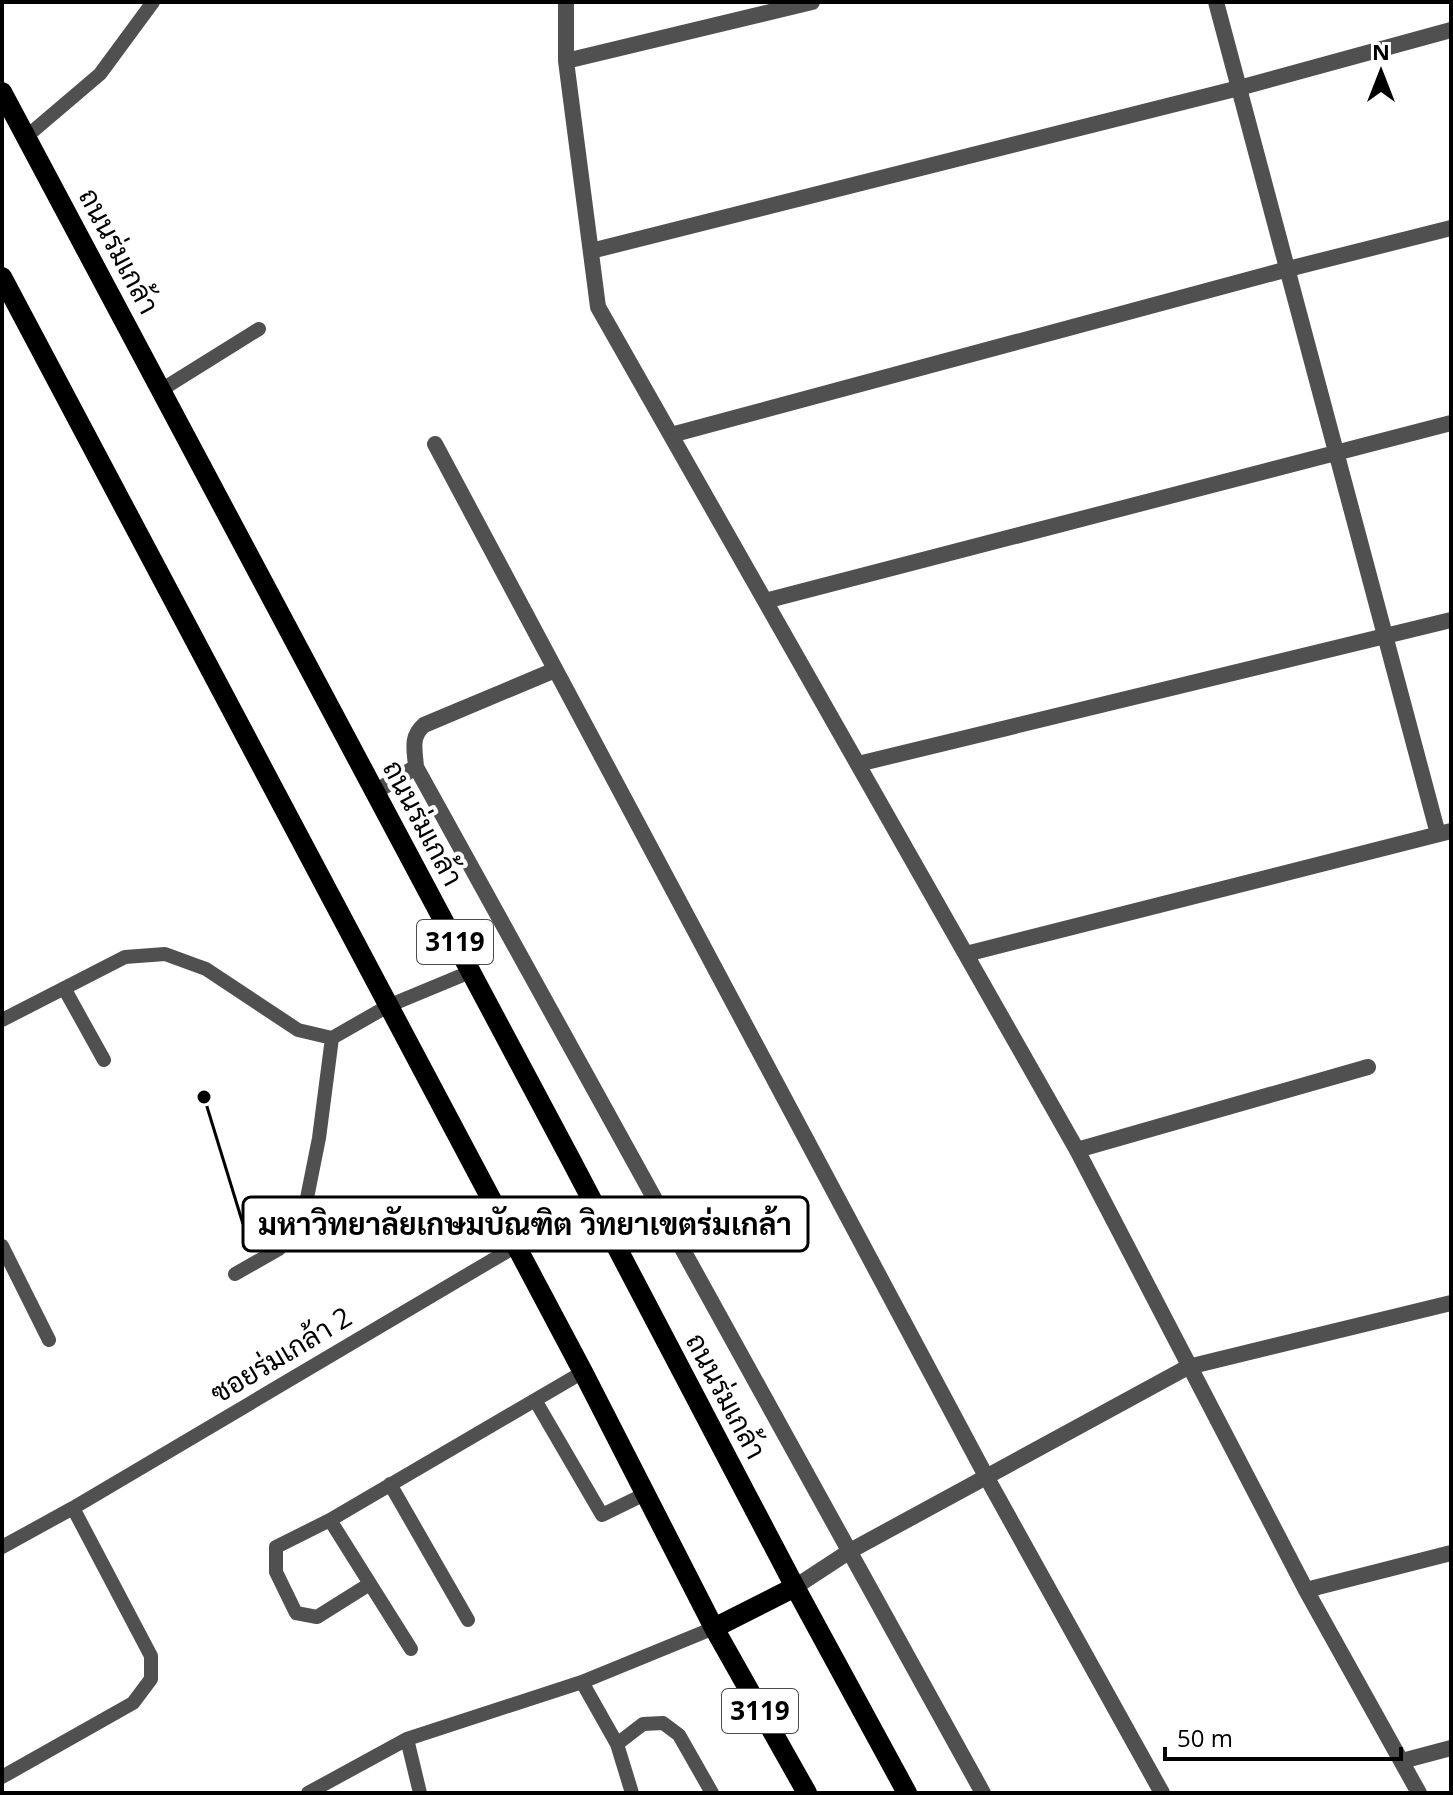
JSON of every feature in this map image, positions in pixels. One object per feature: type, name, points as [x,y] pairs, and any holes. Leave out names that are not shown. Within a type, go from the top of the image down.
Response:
[{"type":"main road","name":"ถนนร่มเกล้า","points":[[2,92],[907,1793]]},
{"type":"main road","name":"3119","points":[[2,277],[583,1372],[714,1628],[807,1793]]},
{"type":"main road","points":[[714,1628],[795,1587]]},
{"type":"street","points":[[566,2],[566,61],[598,307],[1077,1150],[1306,1590],[1419,1793]]},
{"type":"street","points":[[566,61],[812,2]]},
{"type":"street","points":[[966,954],[1444,833],[1385,636],[1216,2]]},
{"type":"street","points":[[591,251],[1239,88],[1451,30]]},
{"type":"street","points":[[671,435],[1451,228]]},
{"type":"street","points":[[765,601],[1451,423]]},
{"type":"street","points":[[435,444],[987,1478],[1162,1793]]},
{"type":"street","points":[[858,764],[1451,620]]},
{"type":"street","points":[[555,670],[424,725],[416,732],[414,740],[416,767],[983,1793]]},
{"type":"street","points":[[375,792],[416,767]]},
{"type":"street","points":[[1077,1150],[1368,1067]]},
{"type":"street","points":[[795,1587],[850,1551],[1188,1367],[1451,1303]]},
{"type":"street","points":[[1306,1590],[1451,1553]]},
{"type":"street","points":[[1402,1761],[1451,1748]]},
{"type":"lane","points":[[26,137],[100,74],[153,2]]},
{"type":"lane","points":[[161,390],[259,329]]},
{"type":"lane","points":[[2,1020],[125,957],[165,954],[206,969],[298,1030],[332,1038],[388,1006],[470,972]]},
{"type":"lane","points":[[64,988],[104,1060]]},
{"type":"lane","points":[[235,1274],[279,1249],[305,1208],[319,1138],[332,1038]]},
{"type":"lane","points":[[2,1246],[49,1340]]},
{"type":"lane","name":"ซอยร่มเกล้า 2","points":[[2,1547],[516,1246]]},
{"type":"lane","points":[[368,1585],[317,1617],[296,1613],[276,1572],[276,1547],[330,1520],[583,1372]]},
{"type":"lane","points":[[535,1400],[602,1515],[645,1494]]},
{"type":"lane","points":[[390,1484],[468,1620]]},
{"type":"lane","points":[[2,1777],[133,1703],[151,1679],[151,1656],[73,1508]]},
{"type":"lane","points":[[330,1520],[411,1649]]},
{"type":"lane","points":[[308,1793],[407,1739],[582,1682],[714,1628]]},
{"type":"lane","points":[[582,1682],[617,1744],[632,1793]]},
{"type":"lane","points":[[617,1744],[643,1724],[663,1723],[679,1735],[712,1793]]},
{"type":"lane","points":[[407,1739],[420,1793]]},
{"type":"place","name":"มหาวิทยาลัยเกษมบัณฑิต วิทยาเขตร่มเกล้า","points":[[204,1097]]}]
